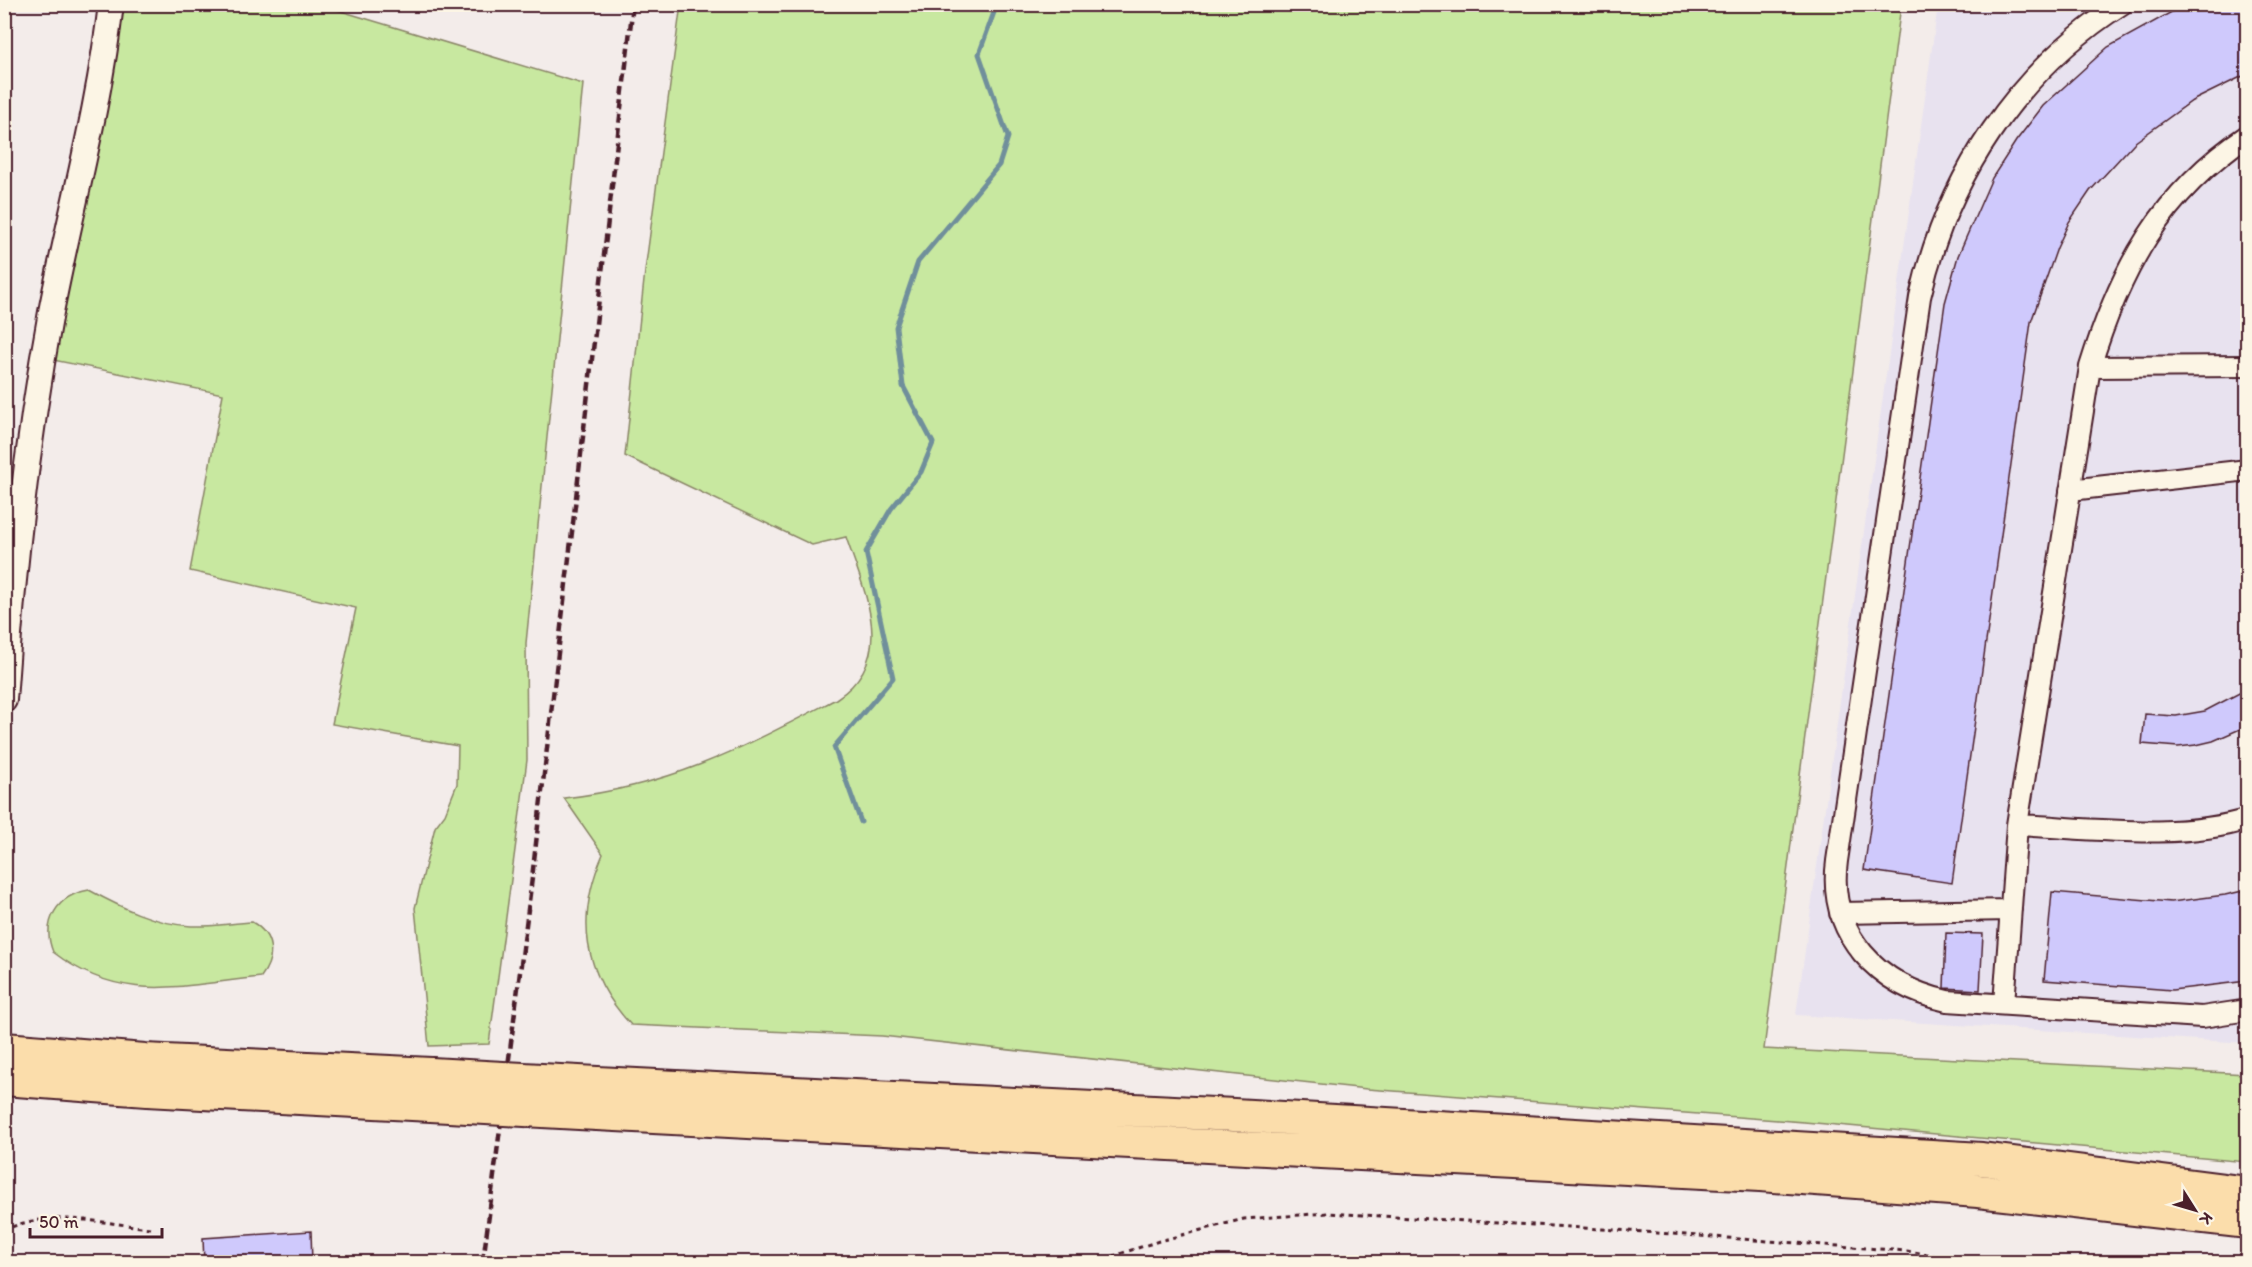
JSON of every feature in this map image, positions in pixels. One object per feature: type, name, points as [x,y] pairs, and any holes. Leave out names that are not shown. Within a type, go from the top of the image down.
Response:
[{"type":"highway","points":[[4,1049],[145,1060],[1245,1116],[1982,1159],[2247,1193]]},
{"type":"highway","points":[[4,1079],[147,1090],[1760,1175],[1978,1191],[2247,1222]]},
{"type":"street","points":[[4,700],[7,617],[39,380],[66,243],[92,131],[111,4]]},
{"type":"street","points":[[2122,4],[2063,49],[2005,111],[1971,161],[1934,241],[1920,297],[1835,887],[1840,913],[1859,947],[1872,962],[1900,984],[1923,994],[1947,1001],[2202,1017],[2247,1010]]},
{"type":"street","points":[[2004,1005],[2017,825],[2090,367],[2114,298],[2153,225],[2198,174],[2247,135]]},
{"type":"street","points":[[2090,367],[2247,366]]},
{"type":"street","points":[[2070,490],[2247,470]]},
{"type":"street","points":[[2017,825],[2174,831],[2217,827],[2247,819]]},
{"type":"street","points":[[1840,913],[2011,910]]},
{"type":"path","points":[[1095,1263],[1159,1241],[1244,1219],[1328,1213],[1602,1229],[1907,1251],[1975,1262]]},
{"type":"path","points":[[4,1231],[22,1222],[46,1219],[151,1227]]},
{"type":"shaded area","points":[[1938,5],[2247,5],[2247,1043],[1796,1015]]},
{"type":"green space","points":[[681,4],[1901,5],[1764,1049],[2247,1074],[2247,1162],[1804,1122],[1367,1089],[882,1036],[631,1025],[602,985],[588,944],[589,901],[603,854],[564,798],[639,784],[673,774],[737,749],[836,699],[855,683],[866,664],[871,645],[868,602],[846,537],[812,545],[625,456],[645,271]]},
{"type":"green space","points":[[116,5],[321,5],[583,84],[526,643],[527,760],[489,1044],[429,1046],[415,908],[435,827],[445,814],[457,784],[458,746],[332,724],[356,608],[190,571],[223,394],[48,359]]},
{"type":"green space","points":[[89,890],[138,914],[178,925],[206,926],[252,922],[265,933],[268,940],[271,954],[269,962],[261,977],[178,987],[128,985],[103,979],[78,969],[53,952],[49,930],[54,912],[60,904],[78,893]]},
{"type":"building","points":[[2186,4],[2247,4],[2247,74],[2192,101],[2134,143],[2090,191],[2069,222],[2057,248],[2031,322],[1952,883],[1864,870],[1945,303],[1958,256],[1992,178],[2016,141],[2043,106],[2108,47]]},
{"type":"building","points":[[2247,689],[2247,726],[2213,741],[2196,745],[2178,747],[2142,744],[2145,714],[2176,716],[2205,711]]},
{"type":"building","points":[[2247,890],[2247,981],[2172,990],[2044,980],[2052,892],[2171,902]]},
{"type":"building","points":[[1946,933],[1983,934],[1980,990],[1944,988]]},
{"type":"building","points":[[311,1231],[312,1263],[204,1263],[203,1238]]},
{"type":"waterway","points":[[861,822],[834,747],[893,678],[866,552],[891,509],[921,472],[933,443],[903,386],[896,327],[918,262],[999,165],[1008,137],[979,54],[997,4]]},
{"type":"railway","points":[[483,1262],[532,878],[633,4]]}]
